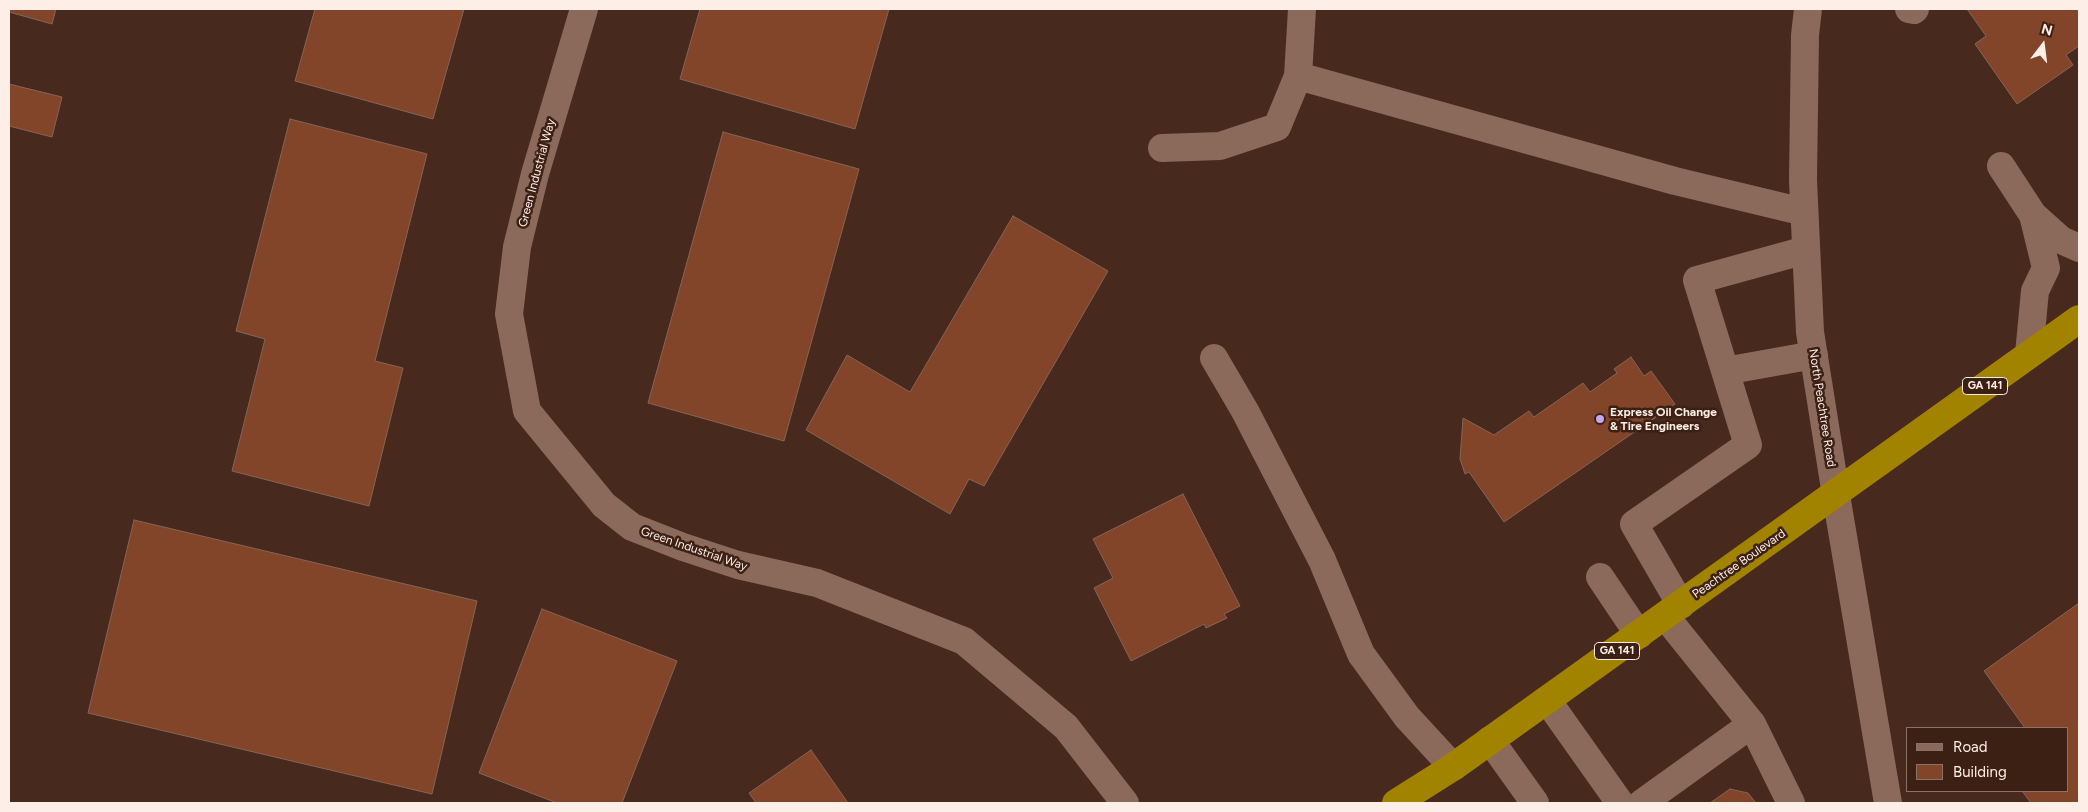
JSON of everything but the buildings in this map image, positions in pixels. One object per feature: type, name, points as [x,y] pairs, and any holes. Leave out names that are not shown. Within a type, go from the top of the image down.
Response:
[{"type":"highway","name":"Peachtree Boulevard","points":[[1407,800],[1836,495],[2079,319]]},
{"type":"street","name":"Green Industrial Way","points":[[584,9],[535,174],[517,246],[509,314],[527,411],[604,505],[632,527],[684,548],[738,565],[817,583],[964,641],[1066,727],[1126,803]]},
{"type":"street","points":[[1162,148],[1220,146],[1277,127],[1298,76],[1302,9]]},
{"type":"street","name":"North Peachtree Road","points":[[1808,9],[1805,35],[1803,180],[1810,332],[1888,803]]},
{"type":"street","points":[[1909,9],[1915,9]]},
{"type":"street","points":[[1298,76],[1666,178],[1804,212]]},
{"type":"street","points":[[2001,166],[2033,215],[2061,240],[2079,248]]},
{"type":"street","points":[[2029,354],[2035,291],[2046,268],[2033,215]]},
{"type":"street","points":[[1791,803],[1752,724],[1673,610],[1634,524],[1748,445],[1698,280],[1806,250]]},
{"type":"street","points":[[1725,371],[1814,355]]},
{"type":"street","points":[[1214,358],[1245,411],[1322,560],[1361,654],[1407,716],[1453,767]]},
{"type":"street","points":[[1600,577],[1639,635]]},
{"type":"street","points":[[1547,700],[1620,803]]},
{"type":"street","points":[[1642,803],[1752,724]]},
{"type":"street","points":[[1490,740],[1535,803]]},
{"type":"place","name":"Express Oil Change & Tire Engineers","points":[[1600,419]]}]
